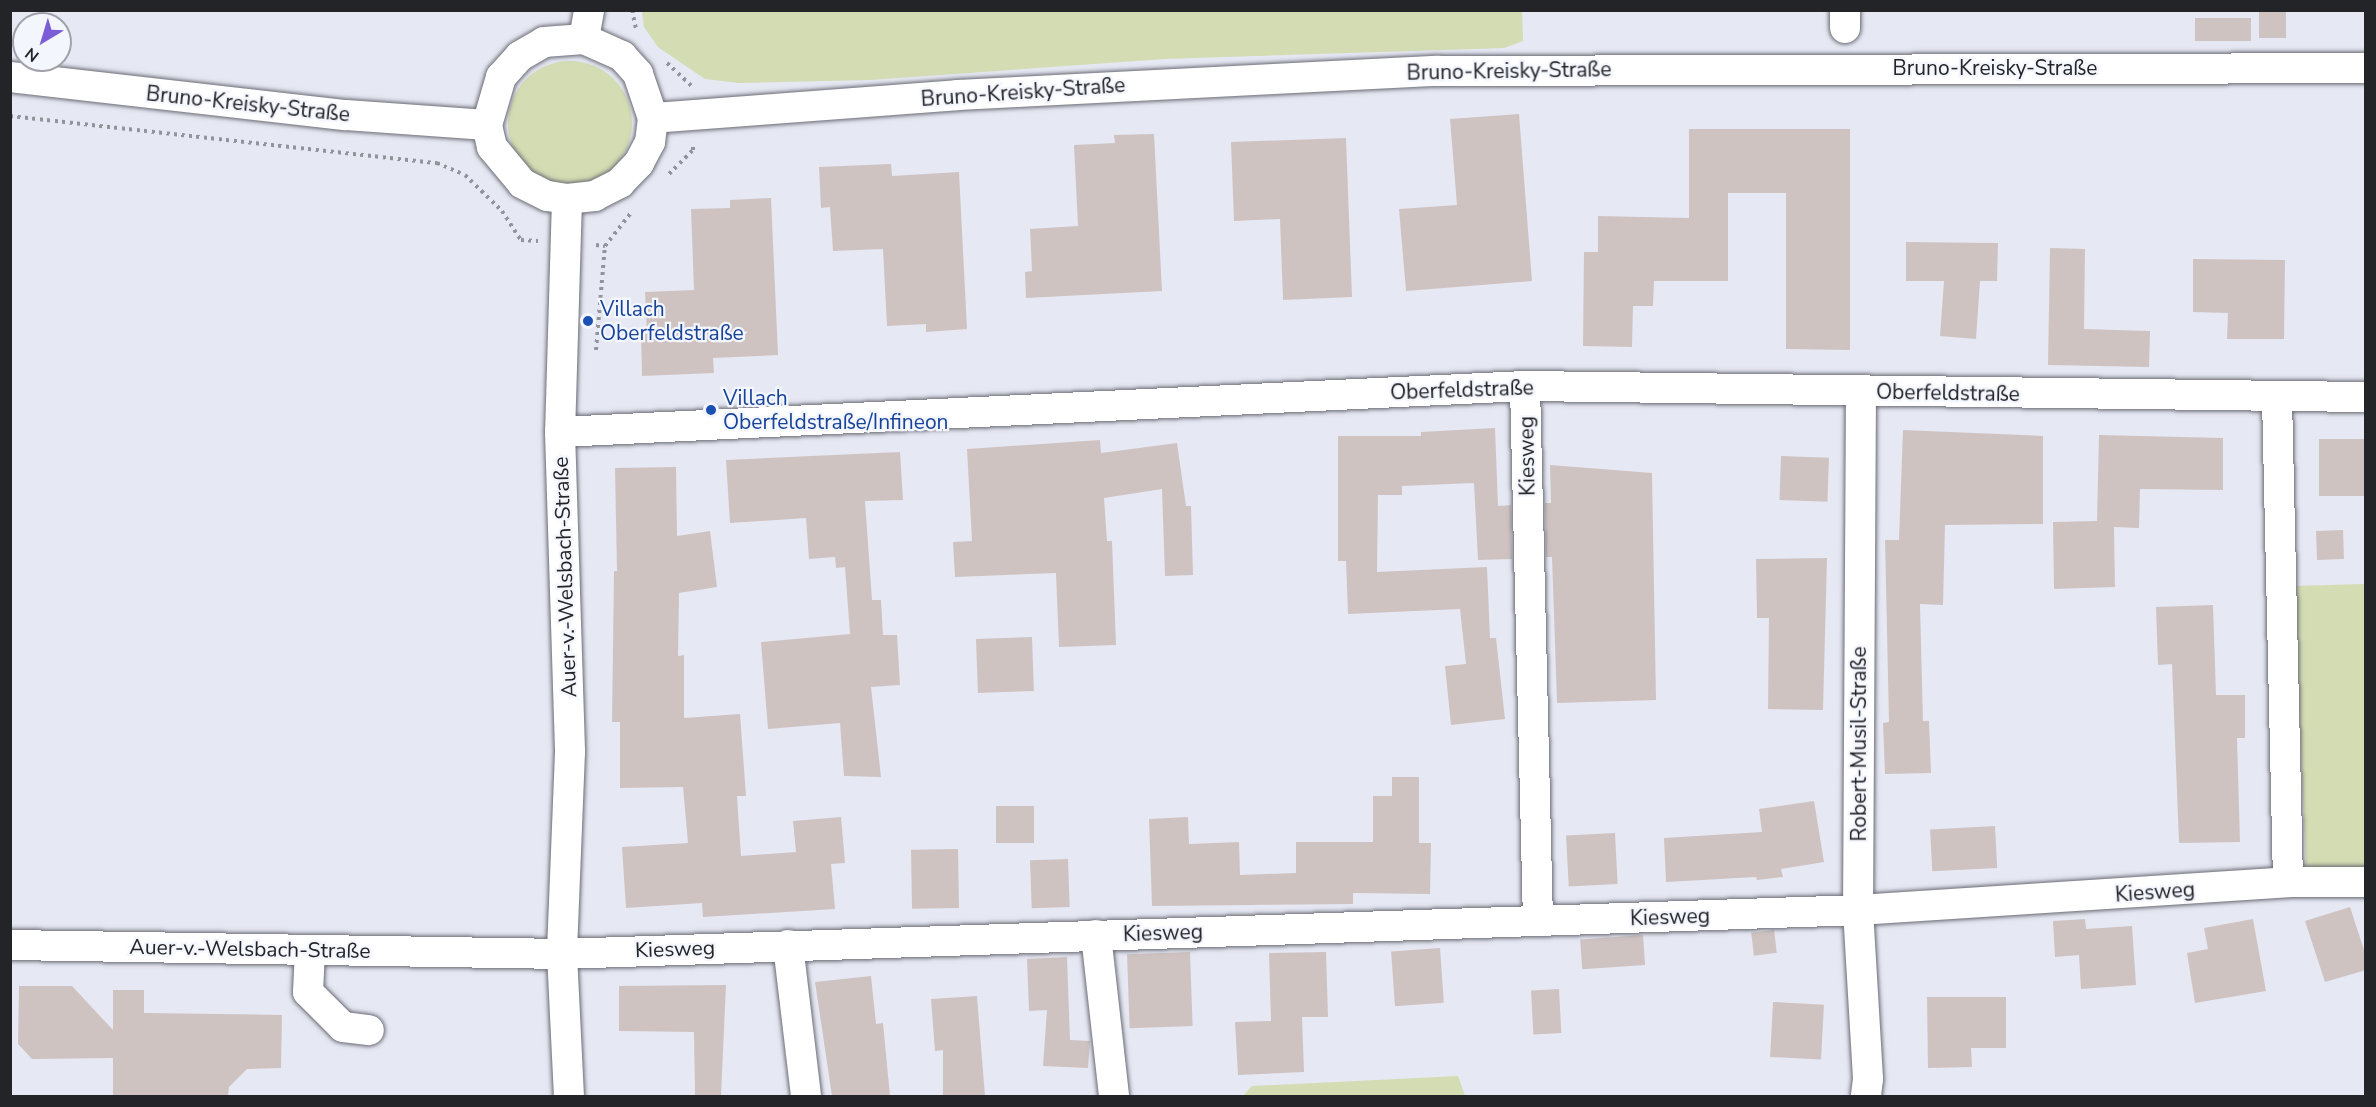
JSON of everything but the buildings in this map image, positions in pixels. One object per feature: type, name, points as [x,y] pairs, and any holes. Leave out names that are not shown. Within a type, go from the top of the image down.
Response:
[{"type":"street","points":[[586,25],[622,56],[638,74],[653,118],[650,142],[639,163],[620,183],[594,196],[567,200],[547,196],[522,183],[492,147],[487,125],[501,77],[520,56],[544,42],[586,25]]},
{"type":"street","name":"Bruno-Kreisky-Straße","points":[[653,118],[970,94],[1436,71],[2366,68]]},
{"type":"street","name":"Bruno-Kreisky-Straße","points":[[10,77],[346,115],[487,125]]},
{"type":"street","name":"Auer-v.-Welsbach-Straße","points":[[567,200],[560,432],[570,752],[562,954],[569,1096]]},
{"type":"street","name":"Oberfeldstraße","points":[[560,432],[1525,386],[2277,398],[2366,397]]},
{"type":"street","name":"Kiesweg","points":[[1525,386],[1538,921]]},
{"type":"street","name":"Robert-Musil-Straße","points":[[1862,392],[1858,910],[1868,1079],[1866,1096]]},
{"type":"street","points":[[2277,398],[2288,882]]},
{"type":"street","name":"Kiesweg","points":[[562,954],[1858,910],[2288,882],[2366,882]]},
{"type":"street","points":[[1096,935],[1113,1096]]},
{"type":"street","name":"Auer-v.-Welsbach-Straße","points":[[10,945],[562,954]]},
{"type":"street","points":[[788,945],[806,1096]]},
{"type":"street","points":[[309,950],[308,992],[343,1027],[369,1030]]},
{"type":"path","points":[[10,116],[437,163],[465,175],[502,211],[521,240],[532,241]]},
{"type":"path","points":[[595,352],[604,246]]},
{"type":"green space","points":[[1522,10],[1523,41],[1504,48],[1165,59],[869,80],[739,83],[705,79],[658,47],[644,27],[642,11]]},
{"type":"green space","points":[[570,61],[594,66],[614,79],[627,99],[632,123],[627,147],[614,167],[594,180],[570,185],[546,180],[526,167],[513,147],[508,123],[513,99],[526,79],[546,66]]},
{"type":"green space","points":[[2365,584],[2365,868],[2306,867],[2294,586]]},
{"type":"green space","points":[[1458,1076],[1465,1096],[1243,1096],[1252,1086]]},
{"type":"place","name":"Villach Oberfeldstraße","points":[[588,321]]},
{"type":"place","name":"Villach Oberfeldstraße/Infineon","points":[[711,410]]}]
